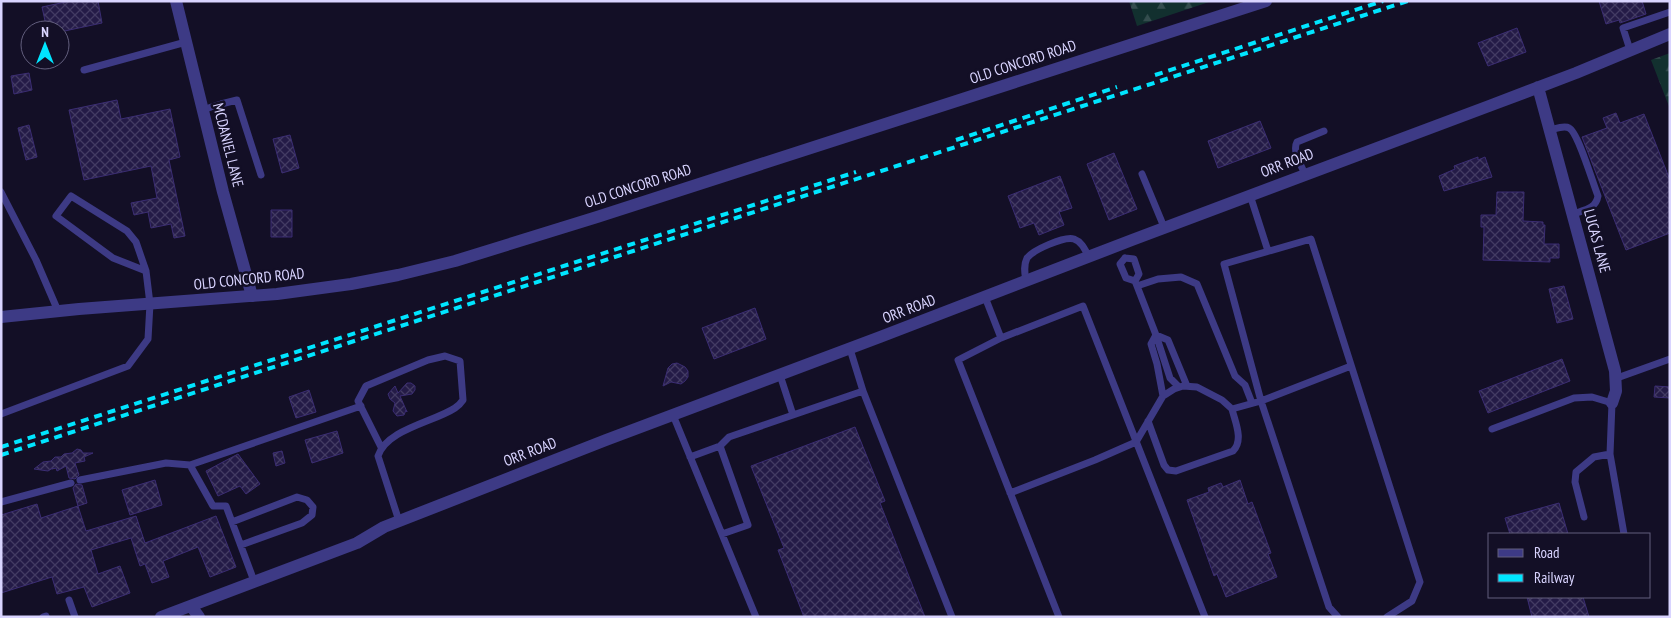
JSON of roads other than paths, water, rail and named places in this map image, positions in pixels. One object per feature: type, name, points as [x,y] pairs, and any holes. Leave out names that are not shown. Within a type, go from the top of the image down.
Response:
[{"type":"street","name":"MCDANIEL LANE","points":[[176,1],[223,192],[252,296]]},
{"type":"street","name":"OLD CONCORD ROAD","points":[[1,317],[252,296],[351,284],[455,261],[1266,1]]},
{"type":"street","name":"ORR ROAD","points":[[161,617],[357,543],[384,527],[673,415],[1026,282],[1164,227],[1538,87],[1670,34]]},
{"type":"street","name":"LUCAS LANE","points":[[1538,87],[1617,378],[1616,391],[1612,403]]},
{"type":"street","points":[[191,606],[199,617]]},
{"type":"lane","points":[[1630,50],[1623,28],[1670,12]]},
{"type":"lane","points":[[84,70],[186,42]]},
{"type":"lane","points":[[202,110],[237,100],[261,175]]},
{"type":"lane","points":[[1550,130],[1566,126],[1572,129],[1578,140],[1598,196],[1597,202],[1593,207],[1573,214]]},
{"type":"lane","points":[[1305,174],[1295,150],[1295,145],[1297,142],[1324,131]]},
{"type":"lane","points":[[1142,174],[1164,227]]},
{"type":"lane","points":[[1,192],[36,260],[58,311]]},
{"type":"lane","points":[[1250,195],[1268,251]]},
{"type":"lane","points":[[1,414],[128,366],[148,339],[150,304],[146,271],[136,242],[127,231],[70,196],[56,216],[113,258],[146,271]]},
{"type":"lane","points":[[1026,282],[1024,267],[1028,258],[1035,251],[1072,238],[1080,243],[1089,257]]},
{"type":"lane","points":[[1338,617],[1329,607],[1261,401],[1224,264],[1311,239],[1420,582],[1412,601],[1387,617]]},
{"type":"lane","points":[[1120,244],[1125,258]]},
{"type":"lane","points":[[1125,258],[1134,259],[1139,274],[1136,283],[1170,378],[1183,387]]},
{"type":"lane","points":[[1125,258],[1120,264],[1126,278],[1136,283],[1181,277],[1197,284],[1235,376],[1245,386],[1252,403]]},
{"type":"lane","points":[[985,297],[1001,338]]},
{"type":"lane","points":[[1059,617],[958,360],[1001,338],[1083,306],[1205,617]]},
{"type":"lane","points":[[1156,335],[1168,340],[1183,387]]},
{"type":"lane","points":[[1156,335],[1151,344],[1163,396]]},
{"type":"lane","points":[[850,349],[863,391],[952,617]]},
{"type":"lane","points":[[381,447],[358,401],[366,386],[428,360],[444,356],[460,361],[463,400],[456,408],[411,427],[381,447],[378,456],[399,521]]},
{"type":"lane","points":[[1617,378],[1670,360]]},
{"type":"lane","points":[[1232,409],[1261,401],[1351,366]]},
{"type":"lane","points":[[780,375],[793,415]]},
{"type":"lane","points":[[1010,493],[1136,442],[1148,421],[1163,396],[1183,387],[1197,387],[1222,400],[1232,409],[1239,437],[1237,447],[1233,451],[1176,471],[1168,470],[1164,465],[1148,421]]},
{"type":"lane","points":[[690,457],[720,446],[729,437],[863,391]]},
{"type":"lane","points":[[1492,429],[1574,398],[1592,397],[1612,403],[1610,454],[1624,533]]},
{"type":"lane","points":[[80,480],[166,463],[190,465],[360,406]]},
{"type":"lane","points":[[673,415],[756,617]]},
{"type":"lane","points":[[720,446],[748,525],[722,534]]},
{"type":"lane","points":[[1584,517],[1575,482],[1576,472],[1594,457],[1610,454]]},
{"type":"lane","points":[[190,465],[213,506],[226,506],[254,581]]},
{"type":"lane","points":[[1,502],[71,483]]},
{"type":"lane","points":[[232,522],[297,497],[307,500],[312,507],[312,515],[302,523],[241,545]]},
{"type":"lane","points":[[69,600],[75,617]]},
{"type":"railway","points":[[1155,75],[1383,1]]},
{"type":"railway","points":[[1,455],[1408,1]]},
{"type":"railway","points":[[956,140],[1117,87]]},
{"type":"railway","points":[[1,447],[856,172]]}]
